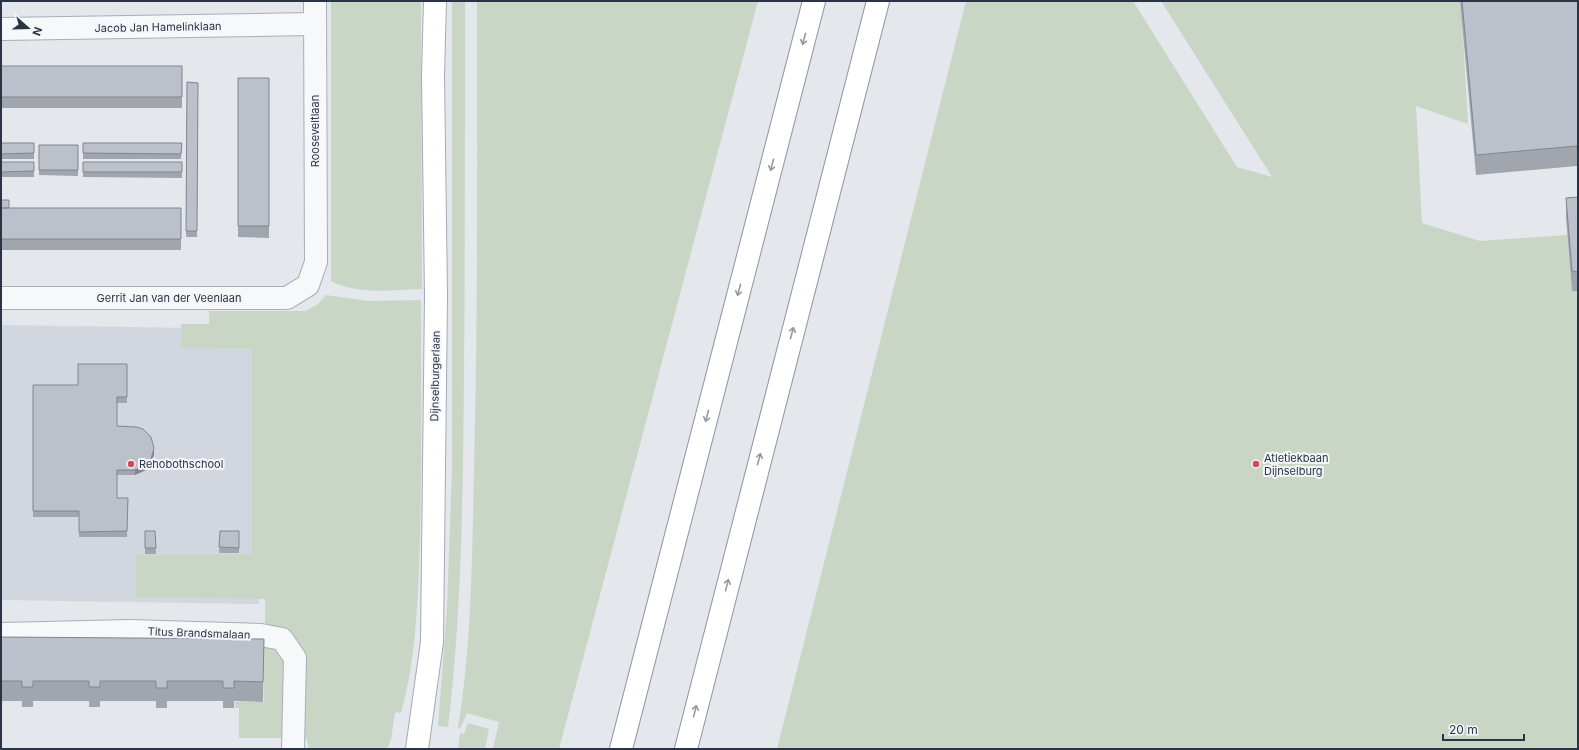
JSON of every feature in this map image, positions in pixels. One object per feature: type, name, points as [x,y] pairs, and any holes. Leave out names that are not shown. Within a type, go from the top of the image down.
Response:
[{"type":"main road","name":"Dijnselburgerlaan","points":[[417,749],[432,642],[436,296],[433,76],[434,1]]},
{"type":"main road","points":[[621,749],[814,1]]},
{"type":"main road","points":[[686,749],[878,1]]},
{"type":"street","name":"Rooseveltlaan","points":[[315,1],[316,262]]},
{"type":"street","name":"Jacob Jan Hamelinklaan","points":[[1,29],[314,24]]},
{"type":"street","name":"Gerrit Jan van der Veenlaan","points":[[1,298],[287,298],[308,285],[316,262]]},
{"type":"street","name":"Titus Brandsmalaan","points":[[1,634],[129,631],[261,635],[282,639],[295,658],[293,749]]},
{"type":"shaded area","name":"Rehobothschool","points":[[1,325],[264,329],[259,604],[1,600]]},
{"type":"green space","points":[[331,1],[421,1],[422,289],[375,291],[353,288],[331,281]]},
{"type":"green space","points":[[452,1],[465,1],[464,326],[461,550],[453,683],[448,727],[438,726],[447,608],[452,467]]},
{"type":"green space","points":[[477,1],[758,1],[559,749],[493,749],[499,722],[467,713],[460,729],[458,728],[463,696],[469,632],[473,534],[477,294]]},
{"type":"green space","name":"Atletiekbaan Dijnselburg","points":[[966,1],[1133,1],[1237,167],[1272,177],[1161,1],[1461,1],[1468,124],[1416,106],[1422,223],[1480,241],[1567,235],[1572,291],[1578,293],[1578,749],[777,749]]},
{"type":"green space","points":[[326,295],[368,301],[421,300],[421,506],[416,625],[414,647],[401,713],[395,712],[391,740],[387,749],[309,749],[307,739],[300,739],[301,667],[265,630],[265,599],[136,597],[136,555],[252,554],[252,349],[181,348],[181,324],[209,324],[209,311],[305,311],[318,304]]},
{"type":"green space","points":[[264,643],[286,653],[288,738],[239,738],[239,708],[235,708],[235,702],[264,702]]},
{"type":"green space","points":[[468,723],[489,729],[485,749],[458,749],[460,733],[464,734]]},
{"type":"building","points":[[1462,1],[1578,1],[1578,158],[1577,146],[1476,155]]},
{"type":"building","points":[[1,66],[182,66],[182,97],[1,97]]},
{"type":"building","points":[[238,78],[269,78],[269,226],[238,226]]},
{"type":"building","points":[[187,82],[198,83],[197,231],[186,231]]},
{"type":"building","points":[[1,143],[34,143],[34,153],[1,154]]},
{"type":"building","points":[[83,143],[182,143],[181,154],[83,153]]},
{"type":"building","points":[[39,145],[78,145],[78,170],[39,170]]},
{"type":"building","points":[[1,162],[34,162],[34,171],[1,172]]},
{"type":"building","points":[[83,162],[182,162],[182,172],[83,172]]},
{"type":"building","points":[[1578,197],[1578,272],[1572,271],[1566,198]]},
{"type":"building","points":[[1,200],[9,200],[9,208],[1,208]]},
{"type":"building","points":[[1,208],[181,208],[181,239],[1,239]]},
{"type":"building","points":[[78,364],[127,364],[127,397],[117,397],[117,426],[143,429],[151,437],[154,448],[151,459],[146,465],[135,470],[117,470],[117,498],[128,498],[127,531],[79,532],[79,511],[33,511],[33,385],[78,385]]},
{"type":"building","points":[[145,531],[155,531],[156,548],[145,548]]},
{"type":"building","points":[[220,531],[239,531],[239,548],[219,547]]},
{"type":"building","points":[[1,637],[264,639],[263,682],[234,681],[234,688],[223,688],[223,681],[167,681],[167,688],[156,688],[156,681],[100,681],[100,687],[89,687],[89,681],[33,681],[33,687],[22,687],[22,681],[1,681]]},
{"type":"place","name":"Rehobothschool","points":[[131,464]]},
{"type":"place","name":"Atletiekbaan Dijnselburg","points":[[1256,464]]}]
